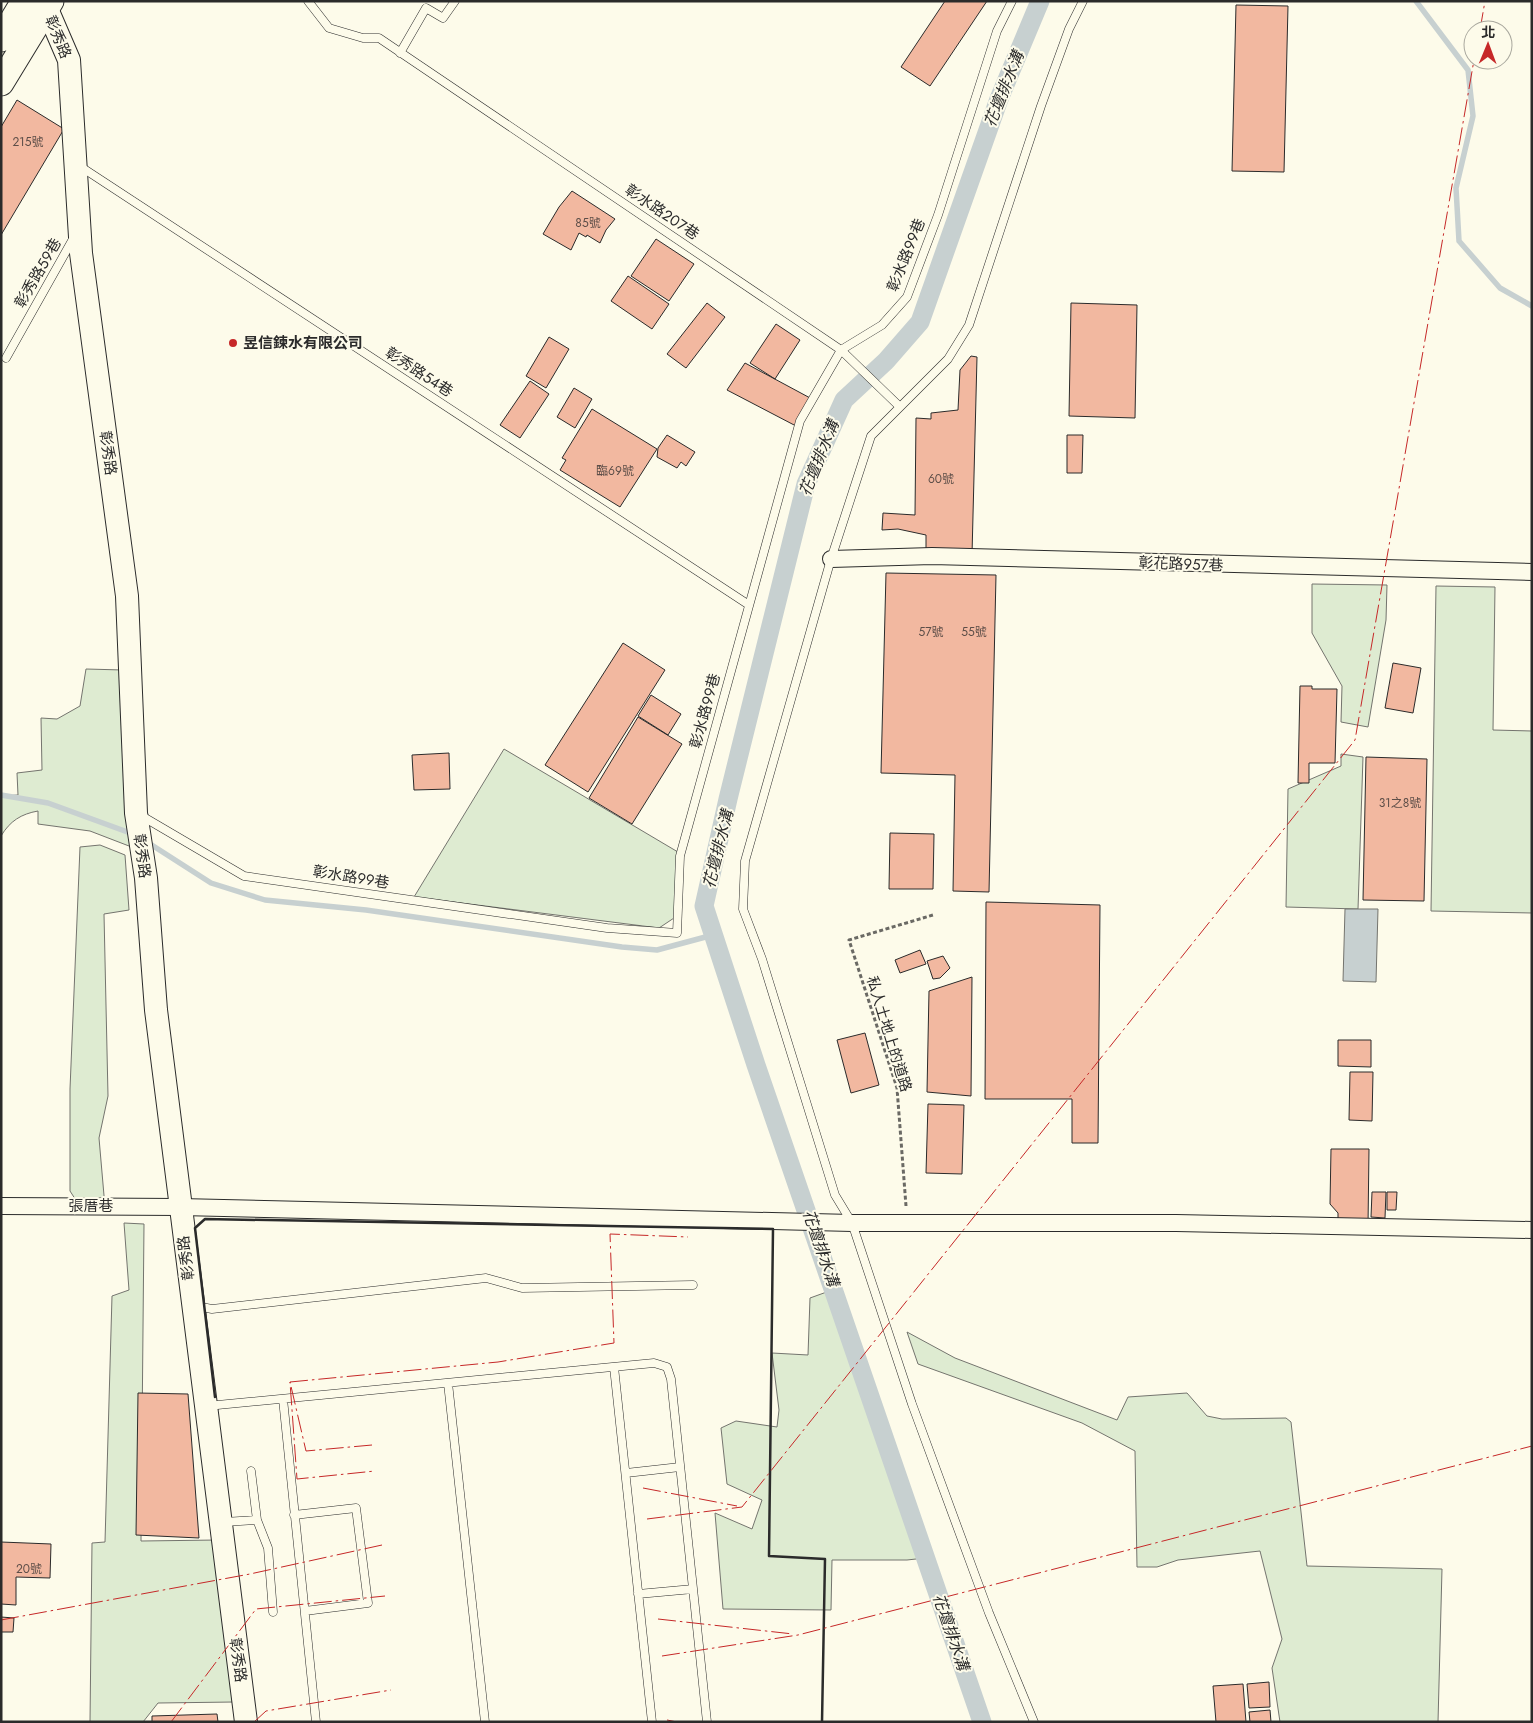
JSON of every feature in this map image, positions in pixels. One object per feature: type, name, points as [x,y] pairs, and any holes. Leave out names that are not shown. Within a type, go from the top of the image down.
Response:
[{"type":"main road","points":[[1,39],[38,3]]},
{"type":"main road","points":[[1,83],[38,3]]},
{"type":"street","name":"彰秀路","points":[[38,3],[69,60],[81,253],[127,596],[136,813],[146,878],[156,1010],[219,1522],[246,1722]]},
{"type":"street","name":"彰花路957巷","points":[[831,559],[932,556],[1532,572]]},
{"type":"street","name":"張厝巷","points":[[1,1206],[180,1207],[852,1223],[1176,1223],[1532,1230]]},
{"type":"lane","name":"彰水路207巷","points":[[308,1],[329,28],[363,38],[378,38],[841,350],[899,406]]},
{"type":"lane","points":[[400,53],[426,8],[443,18],[455,1]]},
{"type":"lane","name":"彰水路99巷","points":[[136,813],[244,876],[607,928],[677,933],[680,856],[800,421],[841,350],[882,325],[907,297],[938,215],[997,31],[1012,1]]},
{"type":"lane","points":[[1034,1722],[988,1613],[912,1404],[852,1223],[835,1195],[762,959],[744,908],[745,861],[831,559],[871,436],[948,359],[969,325],[1041,106],[1069,29],[1083,1]]},
{"type":"lane","name":"彰秀路54巷","points":[[75,162],[749,605]]},
{"type":"lane","name":"彰秀路59巷","points":[[6,358],[79,228]]},
{"type":"lane","points":[[192,1305],[212,1309],[486,1278],[522,1288],[692,1285]]},
{"type":"lane","points":[[205,1406],[654,1363],[666,1367],[671,1379],[707,1722]]},
{"type":"lane","points":[[614,1367],[652,1722]]},
{"type":"lane","points":[[448,1383],[485,1722]]},
{"type":"lane","points":[[283,1399],[316,1722]]},
{"type":"lane","points":[[626,1473],[680,1467]]},
{"type":"lane","points":[[251,1471],[257,1520],[268,1548],[273,1612]]},
{"type":"lane","points":[[294,1514],[356,1508],[368,1603],[305,1611]]},
{"type":"lane","points":[[219,1522],[257,1520]]},
{"type":"lane","points":[[638,1594],[693,1590]]},
{"type":"path","name":"私人土地上的道路","points":[[907,1223],[897,1088],[849,940],[933,915]]},
{"type":"green space","points":[[1312,584],[1387,585],[1386,620],[1368,727],[1341,722],[1342,686],[1312,633]]},
{"type":"green space","points":[[1436,586],[1495,587],[1493,730],[1532,731],[1532,913],[1431,911]]},
{"type":"green space","points":[[86,669],[123,670],[142,851],[90,831],[38,824],[38,811],[16,819],[1,836],[1,796],[18,795],[17,773],[42,770],[41,718],[57,719],[80,706]]},
{"type":"green space","points":[[504,749],[683,855],[674,918],[659,928],[414,897]]},
{"type":"green space","points":[[1341,754],[1363,757],[1358,909],[1286,907],[1288,789],[1341,766]]},
{"type":"green space","points":[[100,845],[125,855],[129,910],[104,914],[108,1096],[99,1138],[105,1207],[79,1205],[70,1191],[70,1089],[80,847]]},
{"type":"green space","points":[[124,1223],[144,1224],[141,1541],[217,1540],[234,1702],[158,1703],[143,1722],[90,1722],[92,1543],[105,1542],[112,1296],[129,1290]]},
{"type":"green space","points":[[835,1289],[934,1557],[907,1560],[832,1560],[831,1610],[723,1609],[715,1513],[752,1529],[762,1500],[727,1484],[721,1428],[736,1421],[777,1427],[779,1410],[772,1353],[808,1355],[810,1298]]},
{"type":"green space","points":[[907,1332],[955,1358],[1117,1420],[1128,1397],[1187,1393],[1207,1416],[1222,1419],[1286,1418],[1291,1422],[1307,1566],[1442,1569],[1438,1722],[1280,1722],[1272,1668],[1282,1639],[1260,1551],[1178,1560],[1157,1567],[1137,1567],[1135,1451],[1082,1423],[918,1364]]},
{"type":"shaded area","points":[[1345,909],[1378,909],[1376,982],[1343,981]]},
{"type":"building","points":[[945,1],[987,1],[930,86],[901,67]]},
{"type":"building","points":[[1236,5],[1288,6],[1284,172],[1232,171]]},
{"type":"building","points":[[17,100],[64,129],[1,235],[1,127]]},
{"type":"building","points":[[572,191],[615,219],[606,230],[600,243],[587,235],[586,237],[579,233],[571,250],[543,234],[559,207]]},
{"type":"building","points":[[656,239],[694,264],[669,301],[631,276]]},
{"type":"building","points":[[628,276],[669,304],[652,329],[611,301]]},
{"type":"building","points":[[707,303],[725,317],[686,368],[667,354]]},
{"type":"building","points":[[1071,303],[1137,305],[1135,418],[1069,416]]},
{"type":"building","points":[[776,324],[800,340],[775,379],[750,363]]},
{"type":"building","points":[[549,337],[569,349],[546,388],[526,376]]},
{"type":"building","points":[[971,356],[977,357],[972,555],[926,555],[926,535],[898,529],[882,530],[883,513],[915,515],[916,418],[931,419],[931,413],[958,410],[960,370]]},
{"type":"building","points":[[745,363],[812,399],[796,426],[727,390]]},
{"type":"building","points":[[530,381],[549,394],[520,438],[500,425]]},
{"type":"building","points":[[574,388],[592,399],[575,428],[557,417]]},
{"type":"building","points":[[592,409],[657,449],[620,507],[560,470],[566,460],[562,458]]},
{"type":"building","points":[[667,435],[695,452],[686,466],[681,462],[677,468],[657,457],[658,448]]},
{"type":"building","points":[[1067,435],[1083,435],[1082,473],[1067,473]]},
{"type":"building","points":[[886,573],[996,575],[989,892],[953,891],[955,775],[881,773]]},
{"type":"building","points":[[623,643],[665,670],[588,792],[545,765]]},
{"type":"building","points":[[1393,663],[1421,668],[1413,713],[1385,708]]},
{"type":"building","points":[[1300,686],[1312,686],[1312,689],[1337,689],[1335,763],[1309,763],[1309,783],[1298,783]]},
{"type":"building","points":[[651,695],[681,714],[668,735],[638,716]]},
{"type":"building","points":[[638,717],[682,744],[632,824],[589,798]]},
{"type":"building","points":[[449,753],[450,789],[414,790],[412,755]]},
{"type":"building","points":[[1366,757],[1427,759],[1424,901],[1363,900]]},
{"type":"building","points":[[890,833],[934,834],[933,889],[889,889]]},
{"type":"building","points":[[986,902],[1100,905],[1098,1143],[1072,1143],[1072,1099],[985,1099]]},
{"type":"building","points":[[920,950],[926,964],[900,973],[895,960]]},
{"type":"building","points":[[943,956],[950,968],[940,978],[933,979],[927,961]]},
{"type":"building","points":[[972,977],[971,1096],[927,1092],[929,991]]},
{"type":"building","points":[[865,1033],[879,1085],[851,1093],[837,1040]]},
{"type":"building","points":[[1338,1040],[1371,1040],[1371,1067],[1338,1066]]},
{"type":"building","points":[[1350,1072],[1373,1072],[1372,1121],[1349,1120]]},
{"type":"building","points":[[928,1104],[964,1105],[962,1174],[926,1173]]},
{"type":"building","points":[[1331,1149],[1369,1149],[1368,1226],[1338,1225],[1338,1213],[1330,1204]]},
{"type":"building","points":[[1372,1192],[1386,1192],[1385,1218],[1371,1217]]},
{"type":"building","points":[[1387,1192],[1397,1192],[1396,1210],[1387,1210]]},
{"type":"building","points":[[138,1393],[188,1394],[199,1538],[136,1535]]},
{"type":"building","points":[[1,1542],[51,1544],[50,1578],[16,1577],[16,1605],[1,1604]]},
{"type":"building","points":[[1,1617],[14,1618],[13,1632],[1,1632]]},
{"type":"building","points":[[1269,1682],[1270,1707],[1249,1708],[1247,1684]]},
{"type":"building","points":[[1243,1684],[1246,1722],[1216,1722],[1213,1686]]},
{"type":"building","points":[[1270,1710],[1271,1722],[1250,1722],[1249,1712]]},
{"type":"building","points":[[217,1714],[218,1722],[152,1722],[152,1716]]},
{"type":"waterway","name":"花壇排水溝","points":[[982,1722],[756,1065],[704,906],[728,799],[806,484],[844,400],[886,361],[920,322],[999,99],[1040,1]]},
{"type":"waterway","points":[[1416,1],[1468,70],[1473,116],[1456,188],[1459,241],[1500,288],[1532,306]]},
{"type":"waterway","points":[[1,795],[48,803],[133,834]]},
{"type":"waterway","points":[[147,842],[211,883],[265,900],[366,910],[622,947],[657,950],[713,935]]},
{"type":"wall","points":[[215,1397],[195,1228],[205,1219],[773,1229],[769,1556],[825,1559],[822,1722]]},
{"type":"power","points":[[1482,20],[1485,1]]},
{"type":"power","points":[[647,1519],[742,1507],[1355,740],[1472,70]]},
{"type":"power","points":[[290,1382],[498,1362],[614,1343],[610,1234],[688,1237]]},
{"type":"power","points":[[372,1445],[306,1451],[290,1382],[297,1479],[375,1471]]},
{"type":"power","points":[[662,1656],[798,1635],[1532,1446]]},
{"type":"power","points":[[643,1488],[737,1506]]},
{"type":"power","points":[[1,1620],[250,1574],[382,1545]]},
{"type":"power","points":[[171,1722],[256,1609],[385,1596]]},
{"type":"power","points":[[658,1619],[793,1634]]},
{"type":"power","points":[[254,1722],[266,1711],[391,1690]]},
{"type":"power","points":[[667,1720],[677,1722]]},
{"type":"place","name":"昱信鍊水有限公司","points":[[233,343]]}]
